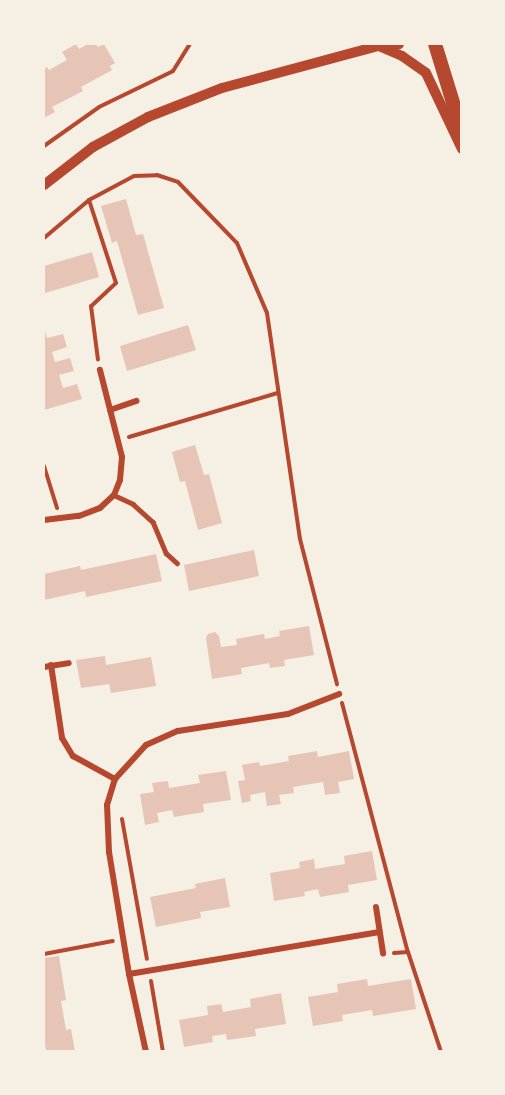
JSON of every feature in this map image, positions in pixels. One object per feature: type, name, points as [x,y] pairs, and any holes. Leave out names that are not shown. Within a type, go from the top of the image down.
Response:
[{"type":"highway","points":[[435,44],[462,132]]},
{"type":"street","points":[[44,185],[93,147],[148,117],[222,88],[379,45],[399,44]]},
{"type":"street","points":[[379,45],[402,56],[426,74],[462,148]]},
{"type":"street","points":[[44,520],[79,516],[100,508],[114,495],[120,480],[122,457],[100,370]]},
{"type":"street","points":[[110,410],[136,401]]},
{"type":"street","points":[[44,667],[69,663]]},
{"type":"street","points":[[51,665],[62,738],[73,756],[115,778]]},
{"type":"street","points":[[146,1052],[129,974],[109,852],[107,805],[115,778],[146,745],[178,731],[288,714],[339,694]]},
{"type":"street","points":[[376,907],[383,953]]},
{"type":"street","points":[[129,974],[380,932]]},
{"type":"lane","points":[[114,495],[134,504],[153,522],[166,553],[177,563]]},
{"type":"path","points":[[44,146],[99,107],[173,71],[190,44]]},
{"type":"path","points":[[44,238],[88,200],[134,176],[157,175],[178,182],[237,243],[267,314],[300,540],[408,952],[441,1052]]},
{"type":"path","points":[[88,200],[116,283],[91,306],[100,370]]},
{"type":"path","points":[[118,440],[278,393]]},
{"type":"path","points":[[44,466],[60,519]]},
{"type":"path","points":[[121,812],[163,1052]]},
{"type":"path","points":[[44,954],[123,939]]},
{"type":"building","points":[[76,44],[79,49],[88,44],[96,44],[98,47],[104,44],[115,63],[110,66],[112,70],[81,87],[83,91],[52,107],[55,112],[44,118],[44,69],[47,67],[49,70],[67,60],[62,52]]},
{"type":"building","points":[[126,199],[136,235],[143,234],[164,308],[138,315],[117,241],[112,243],[101,206]]},
{"type":"building","points":[[92,252],[99,277],[45,293],[44,266]]},
{"type":"building","points":[[188,325],[196,350],[127,371],[120,346]]},
{"type":"building","points":[[44,327],[47,338],[63,334],[67,347],[52,352],[55,362],[70,358],[74,371],[59,375],[63,388],[77,384],[82,399],[44,410]]},
{"type":"building","points":[[195,445],[204,475],[209,474],[222,523],[198,530],[185,481],[180,482],[172,452]]},
{"type":"building","points":[[254,550],[259,576],[189,591],[184,565]]},
{"type":"building","points":[[156,554],[162,581],[86,597],[85,591],[44,600],[44,574],[80,566],[81,570]]},
{"type":"building","points":[[309,626],[314,655],[284,660],[285,666],[270,668],[269,663],[241,668],[242,674],[212,679],[206,638],[208,634],[215,632],[219,636],[221,647],[237,645],[236,639],[264,634],[265,639],[280,636],[279,631]]},
{"type":"building","points":[[105,656],[106,665],[151,657],[156,686],[111,693],[109,684],[81,688],[76,660]]},
{"type":"building","points":[[317,751],[318,757],[349,751],[354,779],[338,782],[340,793],[325,795],[323,782],[293,787],[294,793],[279,795],[281,804],[267,806],[265,792],[250,795],[251,801],[242,803],[238,781],[245,780],[242,765],[259,762],[260,766],[289,761],[288,756]]},
{"type":"building","points":[[226,771],[231,800],[203,804],[204,812],[174,817],[172,810],[157,813],[159,822],[145,825],[140,794],[154,792],[152,783],[168,781],[169,788],[200,783],[198,775]]},
{"type":"building","points":[[372,851],[377,880],[348,885],[349,892],[320,897],[318,889],[304,892],[305,896],[274,901],[270,873],[300,868],[299,862],[314,859],[315,869],[345,864],[344,856]]},
{"type":"building","points":[[225,878],[230,907],[200,912],[201,918],[156,927],[150,897],[196,888],[195,884]]},
{"type":"building","points":[[59,956],[66,1000],[61,1001],[66,1030],[71,1029],[75,1052],[46,1052],[44,958]]},
{"type":"building","points":[[367,979],[368,986],[411,979],[416,1009],[373,1016],[372,1010],[342,1015],[343,1021],[313,1026],[308,997],[338,992],[337,984]]},
{"type":"building","points":[[281,993],[286,1024],[255,1029],[256,1036],[227,1040],[226,1034],[212,1036],[213,1042],[184,1047],[179,1020],[208,1015],[207,1006],[221,1004],[223,1012],[251,1007],[250,999]]}]
